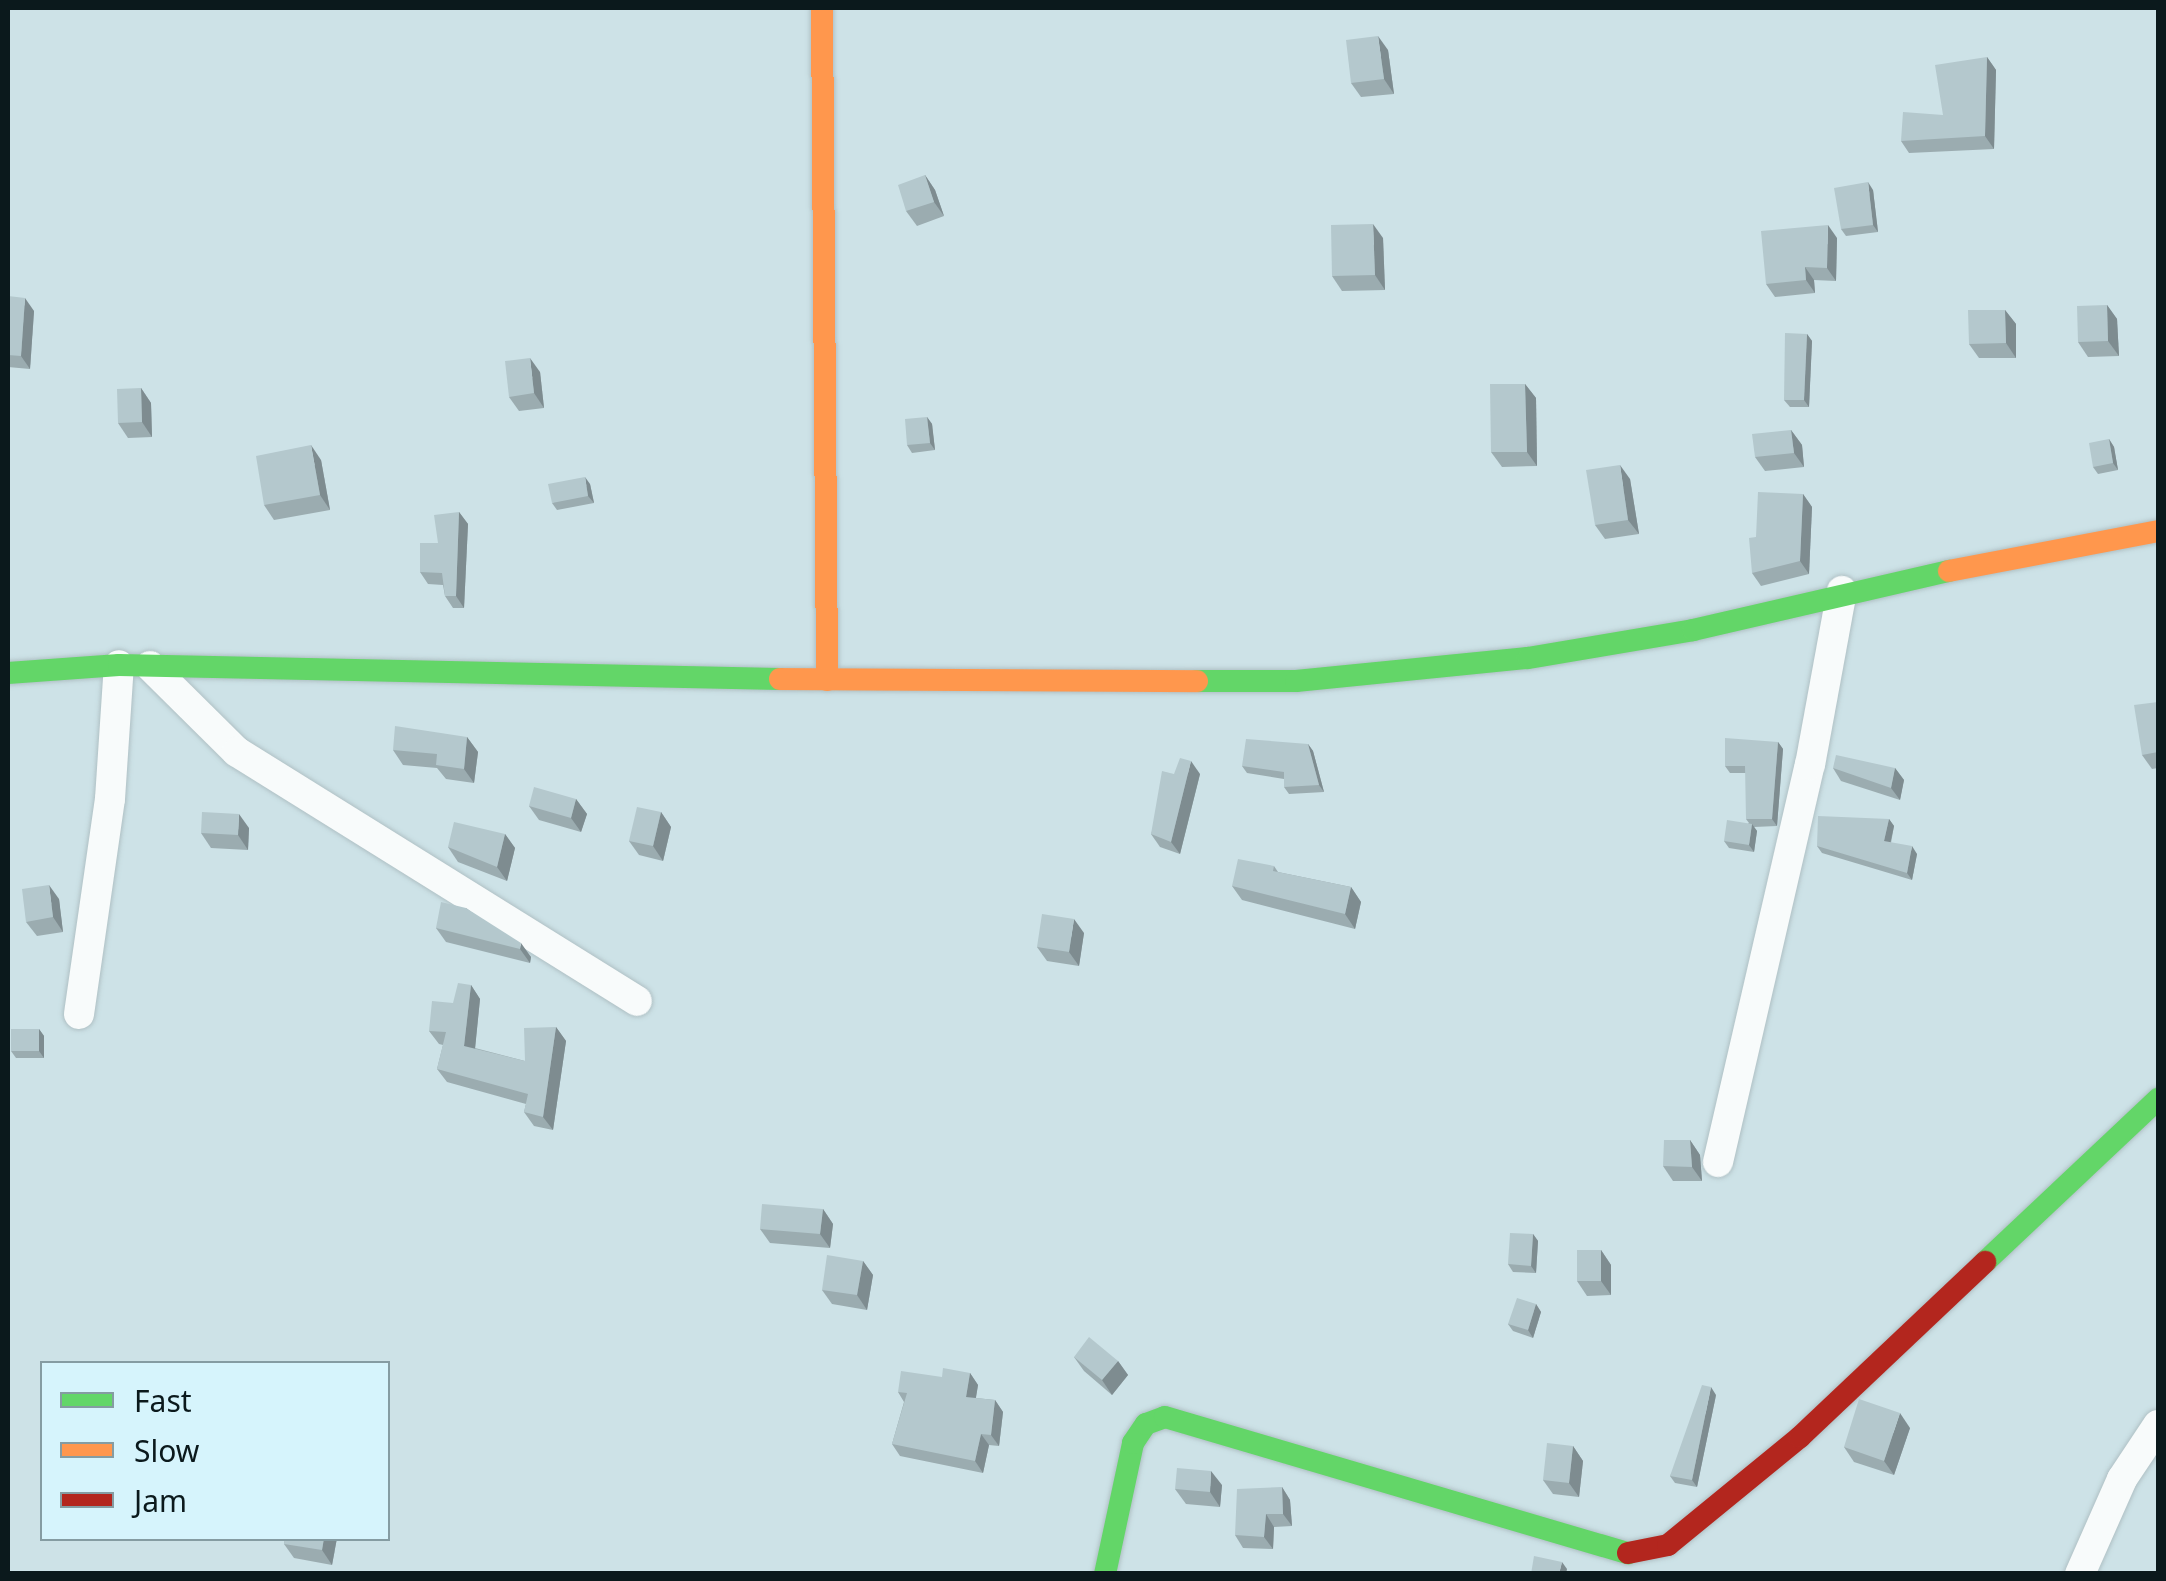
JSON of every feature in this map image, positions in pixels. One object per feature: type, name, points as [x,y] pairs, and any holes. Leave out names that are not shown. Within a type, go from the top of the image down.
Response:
[{"type":"street","points":[[822,8],[826,680]]},
{"type":"street","points":[[8,673],[150,666],[826,680],[1296,681],[1528,658],[1694,630],[1842,591],[2158,532]]},
{"type":"street","points":[[1718,1162],[1810,766],[1842,591]]},
{"type":"street","points":[[79,1014],[110,799],[119,666]]},
{"type":"street","points":[[150,666],[237,752],[638,1002]]},
{"type":"street","points":[[1106,1574],[1130,1453],[1146,1424],[1165,1417],[1623,1554],[1668,1545],[1800,1436],[2158,1099]]},
{"type":"street","points":[[2080,1574],[2122,1478],[2158,1425]]},
{"type":"building","points":[[1378,36],[1384,79],[1351,83],[1346,40]]},
{"type":"building","points":[[1987,57],[1985,136],[1901,141],[1903,112],[1943,115],[1935,65]]},
{"type":"building","points":[[925,175],[934,202],[906,211],[898,185]]},
{"type":"building","points":[[1868,182],[1873,225],[1841,229],[1834,188]]},
{"type":"building","points":[[1373,224],[1375,275],[1332,276],[1331,225]]},
{"type":"building","points":[[1828,225],[1827,268],[1805,267],[1806,280],[1766,284],[1761,231]]},
{"type":"building","points":[[8,296],[25,298],[21,356],[8,355]]},
{"type":"building","points":[[2107,305],[2108,341],[2078,342],[2077,306]]},
{"type":"building","points":[[1968,310],[2005,310],[2006,343],[1969,344]]},
{"type":"building","points":[[1785,333],[1807,334],[1804,400],[1784,400]]},
{"type":"building","points":[[530,358],[534,393],[509,397],[505,361]]},
{"type":"building","points":[[1490,384],[1525,384],[1527,452],[1491,452]]},
{"type":"building","points":[[141,388],[142,422],[118,423],[117,389]]},
{"type":"building","points":[[927,417],[930,443],[907,445],[905,419]]},
{"type":"building","points":[[1791,430],[1794,453],[1755,457],[1752,434]]},
{"type":"building","points":[[2109,439],[2113,463],[2093,467],[2089,443]]},
{"type":"building","points":[[311,445],[320,495],[264,505],[256,456]]},
{"type":"building","points":[[1620,465],[1628,520],[1595,525],[1586,470]]},
{"type":"building","points":[[585,477],[588,496],[552,503],[548,484]]},
{"type":"building","points":[[1758,492],[1803,494],[1800,561],[1752,573],[1749,538],[1756,537]]},
{"type":"building","points":[[459,512],[456,596],[445,596],[442,573],[420,572],[420,543],[438,543],[434,515]]},
{"type":"building","points":[[2158,702],[2158,752],[2142,755],[2134,705]]},
{"type":"building","points":[[395,726],[467,737],[464,769],[436,765],[437,754],[393,750]]},
{"type":"building","points":[[1725,738],[1778,742],[1772,819],[1746,819],[1745,766],[1725,766]]},
{"type":"building","points":[[1246,739],[1308,744],[1319,785],[1284,787],[1284,772],[1242,766]]},
{"type":"building","points":[[1836,755],[1895,768],[1891,788],[1833,768]]},
{"type":"building","points":[[1180,758],[1191,761],[1171,842],[1151,834],[1162,771],[1174,774]]},
{"type":"building","points":[[534,787],[576,799],[571,818],[529,806]]},
{"type":"building","points":[[637,807],[661,812],[653,846],[629,841]]},
{"type":"building","points":[[202,812],[239,814],[238,835],[201,833]]},
{"type":"building","points":[[1818,816],[1889,819],[1884,841],[1912,846],[1907,873],[1817,846]]},
{"type":"building","points":[[1727,820],[1752,824],[1749,845],[1724,841]]},
{"type":"building","points":[[454,822],[505,834],[497,867],[448,847]]},
{"type":"building","points":[[1238,859],[1274,866],[1273,871],[1351,887],[1345,914],[1232,886]]},
{"type":"building","points":[[49,885],[53,917],[26,922],[22,889]]},
{"type":"building","points":[[441,902],[466,908],[521,943],[520,949],[436,928]]},
{"type":"building","points":[[1042,914],[1074,919],[1069,952],[1037,947]]},
{"type":"building","points":[[458,983],[471,985],[464,1046],[525,1061],[524,1028],[556,1027],[543,1117],[524,1112],[528,1094],[437,1069],[446,1032],[429,1031],[432,1001],[453,1003]]},
{"type":"building","points":[[11,1029],[39,1029],[39,1051],[11,1051]]},
{"type":"building","points":[[1664,1140],[1690,1140],[1692,1167],[1663,1166]]},
{"type":"building","points":[[762,1204],[823,1209],[820,1234],[760,1229]]},
{"type":"building","points":[[1510,1233],[1533,1234],[1531,1266],[1508,1264]]},
{"type":"building","points":[[1577,1250],[1601,1250],[1601,1281],[1577,1281]]},
{"type":"building","points":[[827,1255],[863,1261],[857,1295],[822,1290]]},
{"type":"building","points":[[1517,1298],[1536,1304],[1528,1330],[1508,1324]]},
{"type":"building","points":[[1089,1337],[1118,1361],[1102,1380],[1074,1357]]},
{"type":"building","points":[[943,1368],[970,1373],[966,1397],[995,1400],[991,1435],[981,1434],[975,1461],[892,1444],[907,1393],[898,1392],[901,1371],[942,1377]]},
{"type":"building","points":[[1702,1385],[1711,1387],[1692,1480],[1670,1476]]},
{"type":"building","points":[[1859,1399],[1900,1413],[1884,1461],[1844,1447]]},
{"type":"building","points":[[1547,1443],[1573,1446],[1569,1483],[1543,1480]]},
{"type":"building","points":[[1177,1468],[1211,1471],[1210,1492],[1175,1489]]},
{"type":"building","points":[[1282,1487],[1283,1514],[1266,1514],[1264,1537],[1235,1535],[1237,1489]]},
{"type":"building","points":[[284,1541],[324,1541],[322,1550],[284,1544]]},
{"type":"building","points":[[1534,1556],[1562,1562],[1559,1574],[1531,1574]]},
{"type":"traffic: fast","points":[[1197,681],[1296,681],[1528,658],[1693,630],[1949,571]]},
{"type":"traffic: fast","points":[[8,673],[119,665],[780,679]]},
{"type":"traffic: fast","points":[[1985,1262],[2158,1099]]},
{"type":"traffic: fast","points":[[1105,1574],[1133,1443],[1146,1424],[1165,1417],[1628,1553]]},
{"type":"traffic: slow","points":[[822,8],[827,680]]},
{"type":"traffic: slow","points":[[1949,571],[2158,531]]},
{"type":"traffic: slow","points":[[780,679],[1197,681]]},
{"type":"traffic: jam","points":[[1628,1553],[1668,1545],[1800,1437],[1985,1262]]}]
